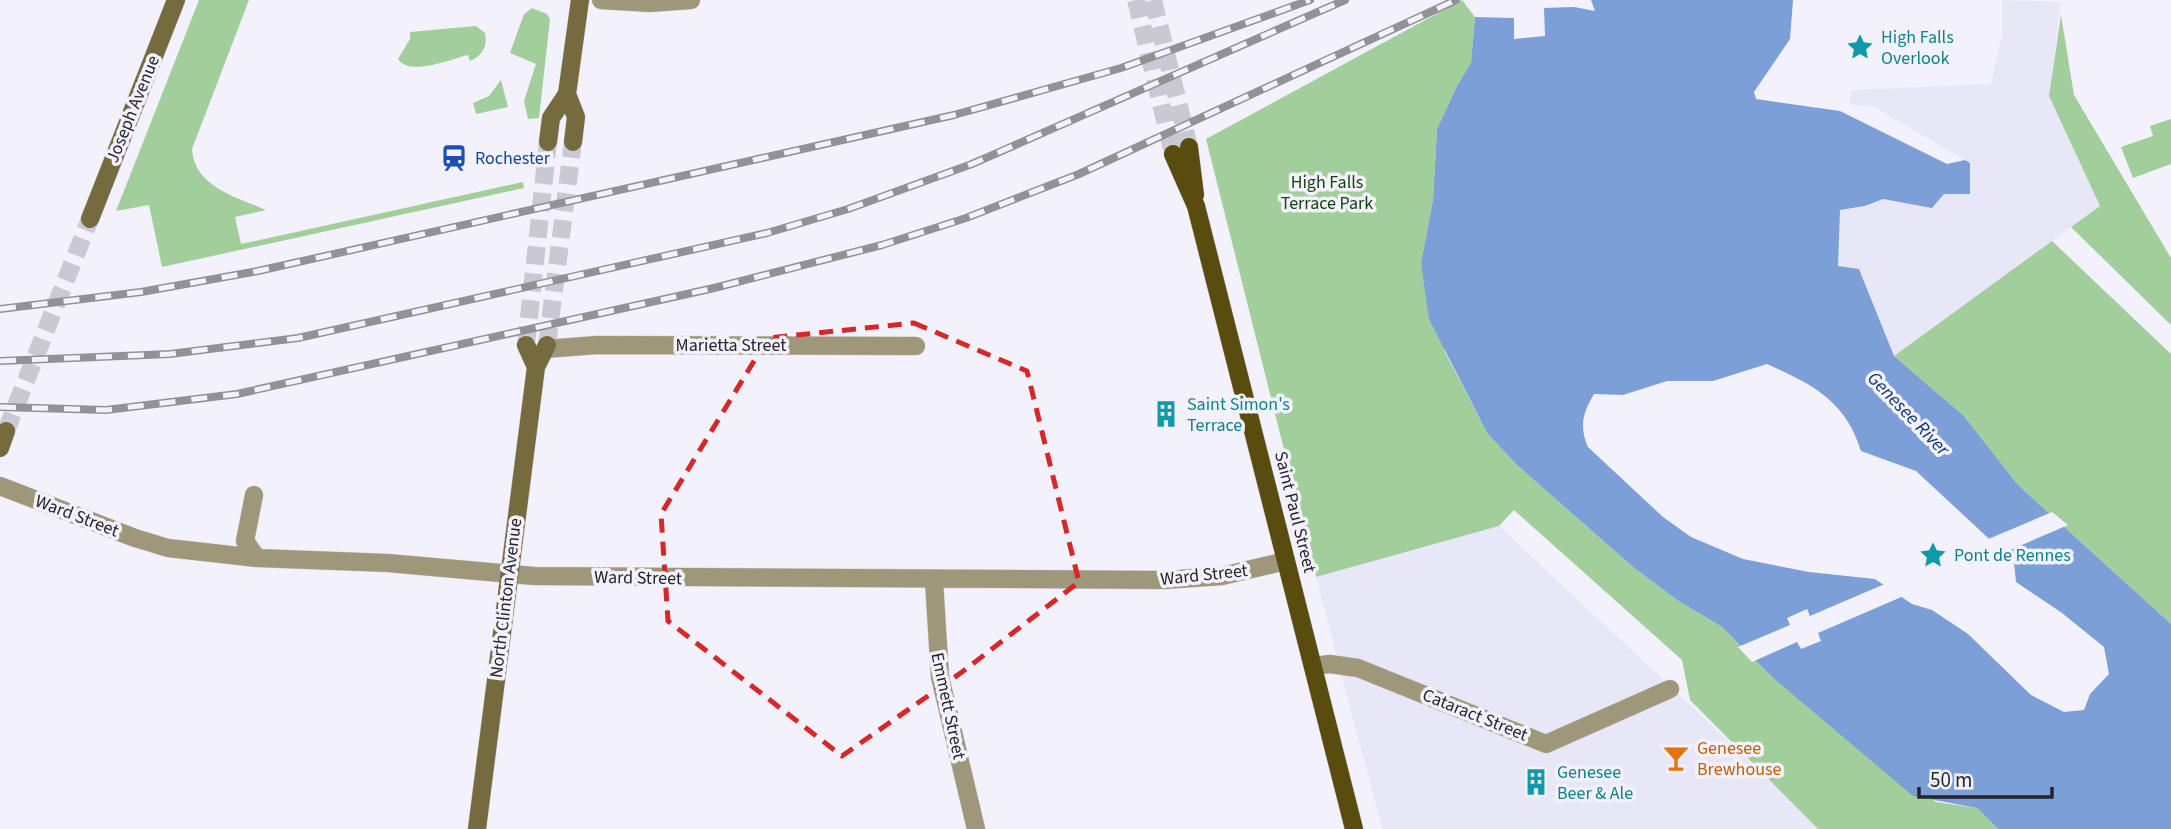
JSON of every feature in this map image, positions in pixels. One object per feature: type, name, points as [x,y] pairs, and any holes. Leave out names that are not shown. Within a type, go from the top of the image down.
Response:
[{"type":"main road","name":"Joseph Avenue","points":[[90,219],[176,0]]},
{"type":"main road","points":[[548,142],[551,118],[567,94],[580,0]]},
{"type":"main road","points":[[567,94],[576,117],[573,142]]},
{"type":"main road","name":"Saint Paul Street","points":[[1181,150],[1354,829]]},
{"type":"main road","points":[[526,345],[536,367]]},
{"type":"main road","name":"North Clinton Avenue","points":[[477,829],[536,367],[546,347]]},
{"type":"street","points":[[601,0],[650,3],[691,0]]},
{"type":"street","name":"Marietta Street","points":[[546,347],[916,346]]},
{"type":"street","name":"Ward Street","points":[[0,486],[168,548],[257,558],[388,564],[508,574],[934,581],[1186,579],[1254,570],[1286,561]]},
{"type":"street","points":[[254,495],[245,541],[257,558]]},
{"type":"street","name":"Emmett Street","points":[[934,581],[938,669],[976,829]]},
{"type":"street","name":"Cataract Street","points":[[1313,666],[1330,664],[1358,668],[1546,744],[1670,688]]},
{"type":"highlighted area","points":[[914,323],[1027,371],[1079,582],[962,672],[842,756],[668,621],[661,514],[768,338]]},
{"type":"shaded area","points":[[2002,0],[2061,2],[2049,96],[2100,206],[1894,356],[1859,269],[1838,266],[1839,210],[1865,207],[1883,199],[1932,207],[1944,194],[1970,193],[1965,160],[1872,106],[1850,105],[1851,90],[1991,84],[2002,35]]},
{"type":"shaded area","points":[[1499,526],[1730,742],[1818,829],[1382,829],[1316,577]]},
{"type":"green space","points":[[199,0],[249,0],[192,149],[200,173],[209,182],[230,195],[266,210],[235,217],[241,244],[523,182],[524,188],[162,267],[149,205],[116,211]]},
{"type":"green space","name":"High Falls Terrace Park","points":[[1462,0],[1475,17],[1471,63],[1437,129],[1433,200],[1421,263],[1445,352],[1487,433],[1517,465],[1633,567],[1677,600],[1722,627],[1772,677],[1827,721],[1936,802],[1977,808],[1998,829],[1818,829],[1690,700],[1682,660],[1514,510],[1499,526],[1316,577],[1206,139]]},
{"type":"green space","points":[[532,8],[547,14],[550,19],[539,118],[528,119],[524,101],[536,64],[510,53],[524,14]]},
{"type":"green space","points":[[2061,15],[2074,95],[2171,258],[2171,325],[2071,227],[2100,206],[2049,96]]},
{"type":"green space","points":[[476,26],[485,33],[486,42],[481,53],[470,61],[468,55],[431,65],[411,67],[398,59],[410,39],[410,32]]},
{"type":"green space","points":[[501,80],[508,107],[476,114],[473,103],[489,96]]},
{"type":"green space","points":[[2171,119],[2171,164],[2133,178],[2121,147],[2153,136],[2150,126]]},
{"type":"green space","points":[[2052,241],[2171,354],[2171,624],[2018,485],[1964,416],[1894,356]]},
{"type":"water","name":"Genesee River","points":[[1591,0],[1793,0],[1790,39],[1754,92],[1756,99],[1840,111],[1947,164],[1965,160],[1970,163],[1970,194],[1944,194],[1932,208],[1883,199],[1865,206],[1840,210],[1838,266],[1859,269],[1894,356],[1964,416],[2018,485],[2171,624],[2171,829],[1998,829],[1977,808],[1913,796],[1772,677],[1722,627],[1677,600],[1633,567],[1517,465],[1487,433],[1429,319],[1421,263],[1433,200],[1437,129],[1471,63],[1475,17],[1514,18],[1514,39],[1545,36],[1544,8],[1574,7],[1595,11]],"holes":[[[1767,364],[1813,387],[1836,407],[1854,433],[1861,451],[1916,471],[2014,562],[2016,582],[2062,613],[2104,647],[2109,674],[2090,694],[2084,710],[2064,712],[2031,695],[1968,634],[1932,610],[1912,604],[1875,579],[1809,572],[1743,559],[1691,537],[1663,517],[1588,447],[1585,440],[1584,420],[1594,394],[1623,395],[1667,381],[1713,381]]]},
{"type":"pier","points":[[2052,512],[2068,525],[2001,554],[1986,540]]},
{"type":"pier","points":[[1887,583],[1906,595],[1818,633],[1821,641],[1801,649],[1797,642],[1752,662],[1738,647],[1790,625],[1787,618],[1807,609],[1810,616]]},
{"type":"tunnel","points":[[1136,0],[1173,154]]},
{"type":"tunnel","points":[[1153,0],[1189,147]]},
{"type":"tunnel","points":[[526,345],[548,142]]},
{"type":"tunnel","points":[[547,345],[573,142]]},
{"type":"tunnel","points":[[6,431],[90,219]]},
{"type":"railway","points":[[0,309],[141,292],[258,271],[954,115],[1121,68],[1310,0]]},
{"type":"railway","points":[[0,361],[170,354],[298,338],[767,233],[848,209],[972,164],[1345,0]]},
{"type":"railway","points":[[0,407],[106,410],[237,394],[714,288],[882,245],[966,218],[1079,174],[1456,0]]},
{"type":"place","name":"High Falls Overlook","points":[[1860,47]]},
{"type":"place","name":"Rochester","points":[[454,158]]},
{"type":"place","name":"Saint Simon's Terrace","points":[[1166,414]]},
{"type":"place","name":"Pont de Rennes","points":[[1933,555]]},
{"type":"place","name":"Genesee Brewhouse","points":[[1676,758]]},
{"type":"place","name":"Genesee Beer & Ale","points":[[1536,782]]}]
